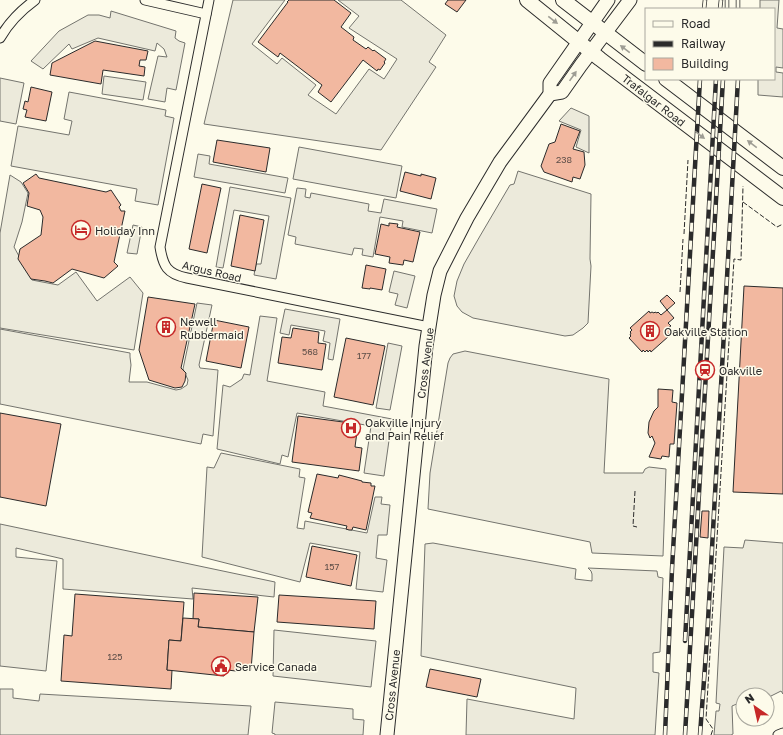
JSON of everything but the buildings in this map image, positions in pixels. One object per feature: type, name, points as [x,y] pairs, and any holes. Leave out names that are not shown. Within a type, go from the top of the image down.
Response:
[{"type":"main road","name":"Trafalgar Road","points":[[527,0],[783,198]]},
{"type":"main road","points":[[563,0],[645,63]]},
{"type":"main road","points":[[667,80],[783,168]]},
{"type":"street","points":[[0,38],[6,27],[15,17],[35,0]]},
{"type":"street","points":[[145,0],[206,14]]},
{"type":"street","name":"Argus Road","points":[[209,0],[160,247],[165,266],[172,273],[183,277],[430,328]]},
{"type":"street","name":"Cross Avenue","points":[[387,735],[426,346],[434,295],[440,271],[467,218],[500,162],[550,94],[550,83],[608,0]]},
{"type":"street","name":"Cross Avenue","points":[[550,94],[562,92],[581,64],[630,0]]},
{"type":"street","points":[[778,735],[783,733]]},
{"type":"shaded area","points":[[233,0],[285,0],[252,44],[277,64],[282,58],[316,85],[308,95],[336,114],[369,69],[384,79],[397,59],[349,28],[359,16],[338,0],[401,0],[446,35],[429,62],[436,67],[381,150],[204,124]]},
{"type":"shaded area","points":[[760,0],[779,0],[777,28],[783,29],[783,68],[776,67],[776,72],[783,73],[783,97],[758,95],[758,80],[775,80],[775,8],[760,8]]},
{"type":"shaded area","points":[[111,11],[176,31],[175,38],[185,43],[176,90],[167,88],[165,102],[148,99],[158,56],[167,57],[164,49],[157,43],[155,51],[98,38],[72,49],[69,44],[43,69],[31,61],[59,31],[88,15],[99,15],[110,18]]},
{"type":"shaded area","points":[[104,76],[146,82],[143,100],[102,94]]},
{"type":"shaded area","points":[[0,78],[24,83],[16,124],[0,121]]},
{"type":"shaded area","points":[[69,92],[166,110],[165,116],[174,118],[158,205],[135,201],[137,189],[11,166],[18,126],[69,135],[72,121],[64,119]]},
{"type":"shaded area","points":[[571,108],[589,116],[589,153],[576,147],[581,130],[559,121]]},
{"type":"shaded area","points":[[299,147],[402,166],[396,198],[293,179]]},
{"type":"shaded area","points":[[198,154],[210,156],[209,164],[288,178],[285,193],[194,177]]},
{"type":"shaded area","points":[[518,171],[591,194],[591,266],[588,323],[573,335],[565,336],[473,318],[462,312],[457,306],[454,296],[457,281],[464,264],[510,185],[514,184]]},
{"type":"shaded area","points":[[10,175],[21,182],[28,193],[22,222],[14,247],[32,280],[58,285],[76,272],[97,301],[130,277],[143,293],[134,350],[0,328],[0,233]]},
{"type":"shaded area","points":[[230,187],[291,198],[276,279],[254,275],[256,264],[261,264],[269,216],[234,210],[223,268],[216,267]]},
{"type":"shaded area","points":[[297,188],[306,189],[305,197],[310,198],[311,193],[369,204],[368,211],[381,213],[384,199],[437,209],[432,233],[402,227],[403,221],[380,217],[373,257],[362,255],[363,249],[354,248],[352,255],[295,244],[296,237],[288,235]]},
{"type":"shaded area","points":[[133,225],[142,227],[137,254],[127,253]]},
{"type":"shaded area","points":[[394,271],[415,276],[407,308],[395,305],[398,294],[389,292]]},
{"type":"shaded area","points":[[197,303],[212,305],[199,365],[200,368],[218,370],[213,436],[203,434],[201,444],[0,404],[0,329],[130,353],[131,365],[129,382],[147,382],[176,390],[181,389],[187,385],[188,380],[183,369]]},
{"type":"shaded area","points":[[285,309],[340,319],[333,360],[328,359],[330,343],[323,341],[325,331],[291,325],[289,335],[280,333]]},
{"type":"shaded area","points":[[260,316],[277,318],[267,381],[325,392],[323,406],[392,419],[384,476],[364,473],[371,426],[297,413],[288,457],[282,455],[280,464],[217,449],[223,385],[230,387],[242,379],[244,374],[250,375]]},
{"type":"shaded area","points":[[388,343],[402,346],[390,410],[376,408]]},
{"type":"shaded area","points":[[465,351],[609,379],[604,473],[643,473],[645,469],[649,467],[666,469],[663,556],[592,553],[590,542],[428,509],[430,473],[448,363],[453,354]]},
{"type":"shaded area","points":[[221,453],[300,469],[299,477],[305,478],[297,528],[304,529],[305,521],[367,533],[375,497],[382,497],[381,504],[390,505],[387,535],[378,535],[376,558],[387,560],[383,592],[356,589],[360,552],[310,543],[300,582],[202,557],[207,467],[214,468]]},
{"type":"shaded area","points":[[0,524],[275,582],[274,597],[192,588],[193,599],[63,589],[63,559],[16,548],[16,557],[57,561],[46,671],[0,666]]},
{"type":"shaded area","points":[[745,540],[783,543],[783,694],[781,691],[775,694],[775,687],[735,687],[735,705],[732,706],[733,734],[714,735],[716,711],[719,711],[720,704],[716,703],[724,547],[743,548]]},
{"type":"shaded area","points":[[433,543],[576,569],[575,579],[592,581],[592,574],[588,568],[657,571],[658,577],[663,578],[660,652],[653,653],[653,672],[659,673],[655,735],[466,735],[467,699],[574,719],[576,688],[421,656],[425,544]]},
{"type":"shaded area","points":[[274,630],[376,641],[371,687],[273,676]]},
{"type":"shaded area","points":[[0,689],[13,689],[13,698],[39,701],[40,694],[251,706],[248,735],[0,735]]},
{"type":"shaded area","points":[[275,702],[353,709],[353,719],[364,720],[363,735],[275,735],[272,733]]},
{"type":"railway","points":[[704,8],[705,0]]},
{"type":"railway","points":[[720,8],[721,0]]},
{"type":"railway","points":[[727,0],[727,8]]},
{"type":"railway","points":[[738,0],[738,8]]},
{"type":"railway","points":[[665,735],[672,569],[700,80]]},
{"type":"railway","points":[[685,641],[716,80]]},
{"type":"railway","points":[[685,735],[723,80]]},
{"type":"railway","points":[[700,735],[707,639],[738,80]]},
{"type":"fence","points":[[684,234],[688,160]]},
{"type":"fence","points":[[711,735],[713,729],[706,719],[734,259],[741,260],[743,186]]},
{"type":"fence","points":[[743,202],[777,227],[783,224]]},
{"type":"fence","points":[[680,292],[683,239]]},
{"type":"fence","points":[[635,491],[633,526],[637,527]]},
{"type":"place","name":"Holiday Inn","points":[[81,230]]},
{"type":"place","name":"Newell Rubbermaid","points":[[166,327]]},
{"type":"place","name":"Oakville Station","points":[[650,331]]},
{"type":"place","name":"Oakville","points":[[705,370]]},
{"type":"place","name":"Oakville Injury and Pain Relief","points":[[351,428]]},
{"type":"place","name":"Service Canada","points":[[221,666]]}]
